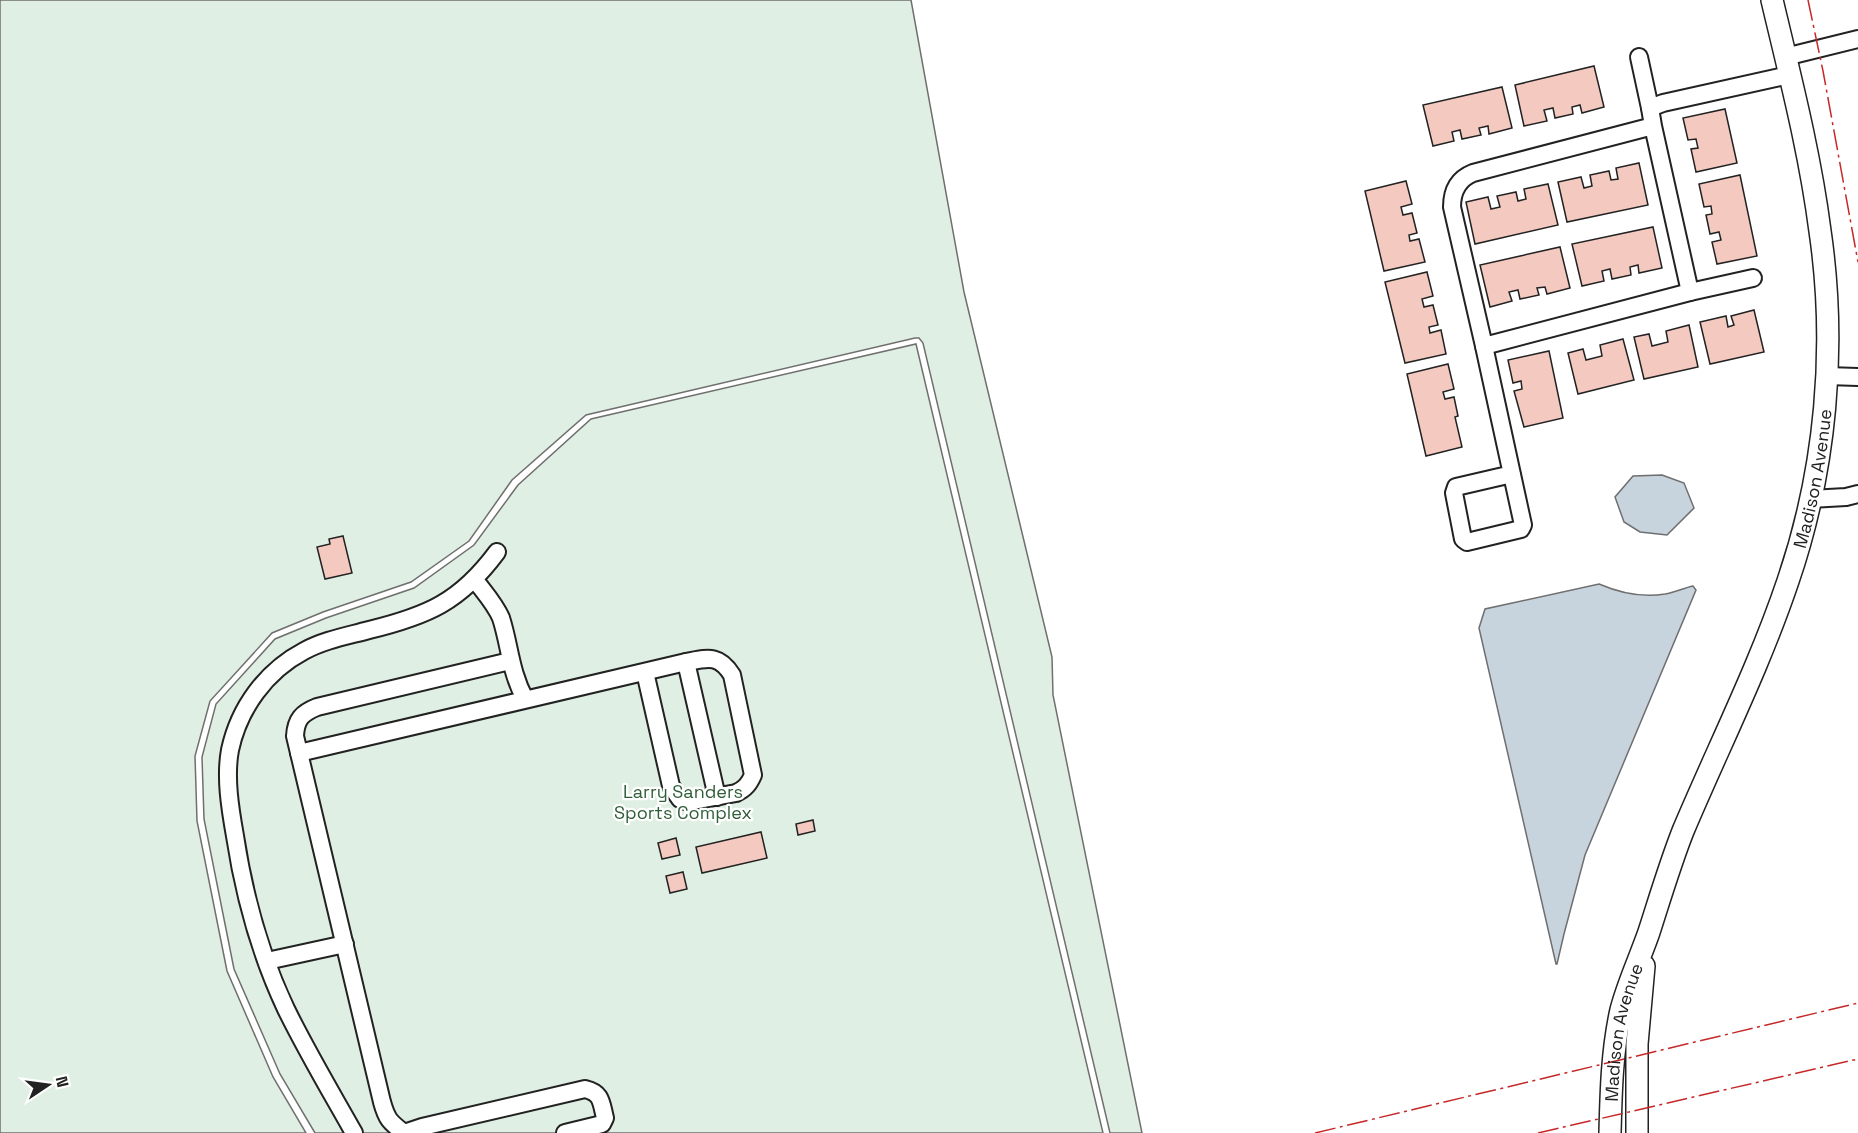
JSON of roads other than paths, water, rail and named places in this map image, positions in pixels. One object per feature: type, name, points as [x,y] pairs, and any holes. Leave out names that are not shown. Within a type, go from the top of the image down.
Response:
[{"type":"main road","name":"Madison Avenue","points":[[1610,1133],[1613,1066],[1627,988],[1682,835],[1759,656],[1788,582],[1810,499],[1821,437],[1827,376],[1827,326],[1821,233],[1772,0]]},
{"type":"main road","name":"Madison Avenue","points":[[1637,1133],[1637,1044],[1648,934]]},
{"type":"street","points":[[1650,108],[1787,66],[1858,39]]},
{"type":"street","points":[[1640,57],[1690,291]]},
{"type":"street","points":[[1512,474],[1456,487],[1454,493],[1463,539],[1467,542],[1521,529],[1523,525],[1512,474],[1484,346],[1452,207],[1454,192],[1460,180],[1473,173],[1653,126]]},
{"type":"street","points":[[1484,346],[1690,291],[1753,278]]},
{"type":"street","points":[[1827,376],[1858,377]]},
{"type":"street","points":[[1810,499],[1858,494]]},
{"type":"street","points":[[354,1133],[301,1040],[267,962],[246,897],[230,798],[228,770],[230,752],[234,736],[250,701],[262,684],[290,659],[323,643],[414,618],[435,609],[455,597],[475,580],[497,552]]},
{"type":"street","points":[[475,580],[501,619],[510,661],[518,687],[525,699]]},
{"type":"street","points":[[299,753],[686,662],[713,658],[721,662],[732,675],[753,775],[750,783],[744,789],[736,793],[688,802],[680,799],[674,792],[645,672]]},
{"type":"street","points":[[510,661],[308,710],[300,716],[295,736],[390,1122],[404,1133],[585,1089],[594,1091],[600,1097],[605,1118],[602,1124],[565,1133]]},
{"type":"street","points":[[686,662],[717,797]]},
{"type":"street","points":[[267,962],[345,944]]},
{"type":"park label","name":"Larry Sanders Sports Complex","points":[[683,801]]}]
